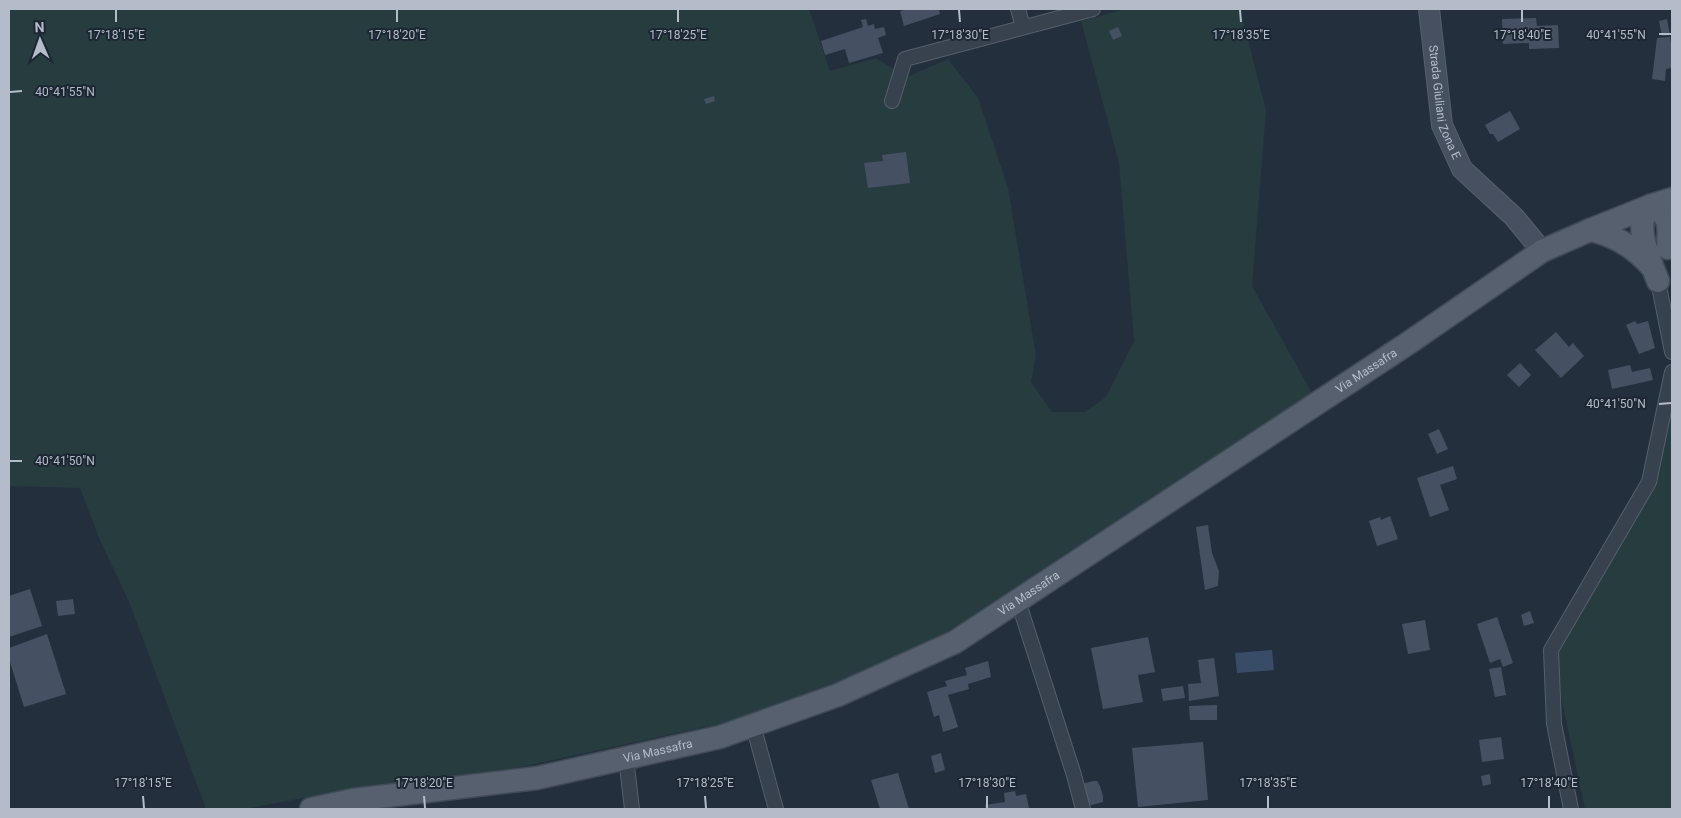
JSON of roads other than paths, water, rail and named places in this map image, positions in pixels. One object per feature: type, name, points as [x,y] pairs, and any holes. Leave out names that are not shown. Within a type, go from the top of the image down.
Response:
[{"type":"main road","name":"Via Massafra","points":[[311,809],[353,800],[537,778],[720,737],[838,696],[955,642],[1410,342],[1542,251],[1650,206],[1672,199]]},
{"type":"main road","points":[[1650,206],[1661,210],[1666,216],[1669,230],[1670,245],[1655,275],[1646,248],[1643,231],[1643,219],[1645,212],[1650,206]]},
{"type":"main road","points":[[1590,230],[1611,236],[1634,248],[1655,275]]},
{"type":"street","points":[[1018,9],[1023,28]]},
{"type":"street","points":[[892,101],[905,59],[1093,9]]},
{"type":"street","name":"Strada Giuliani Zona E","points":[[1430,9],[1442,125],[1462,168],[1514,217],[1542,251]]},
{"type":"street","points":[[1655,275],[1672,352]]},
{"type":"street","points":[[1571,809],[1554,724],[1551,650],[1649,482],[1672,372]]},
{"type":"street","points":[[1018,601],[1084,809]]},
{"type":"street","points":[[752,725],[776,809]]},
{"type":"street","points":[[626,758],[632,809]]},
{"type":"water","points":[[1272,650],[1274,670],[1237,673],[1235,653]]}]
